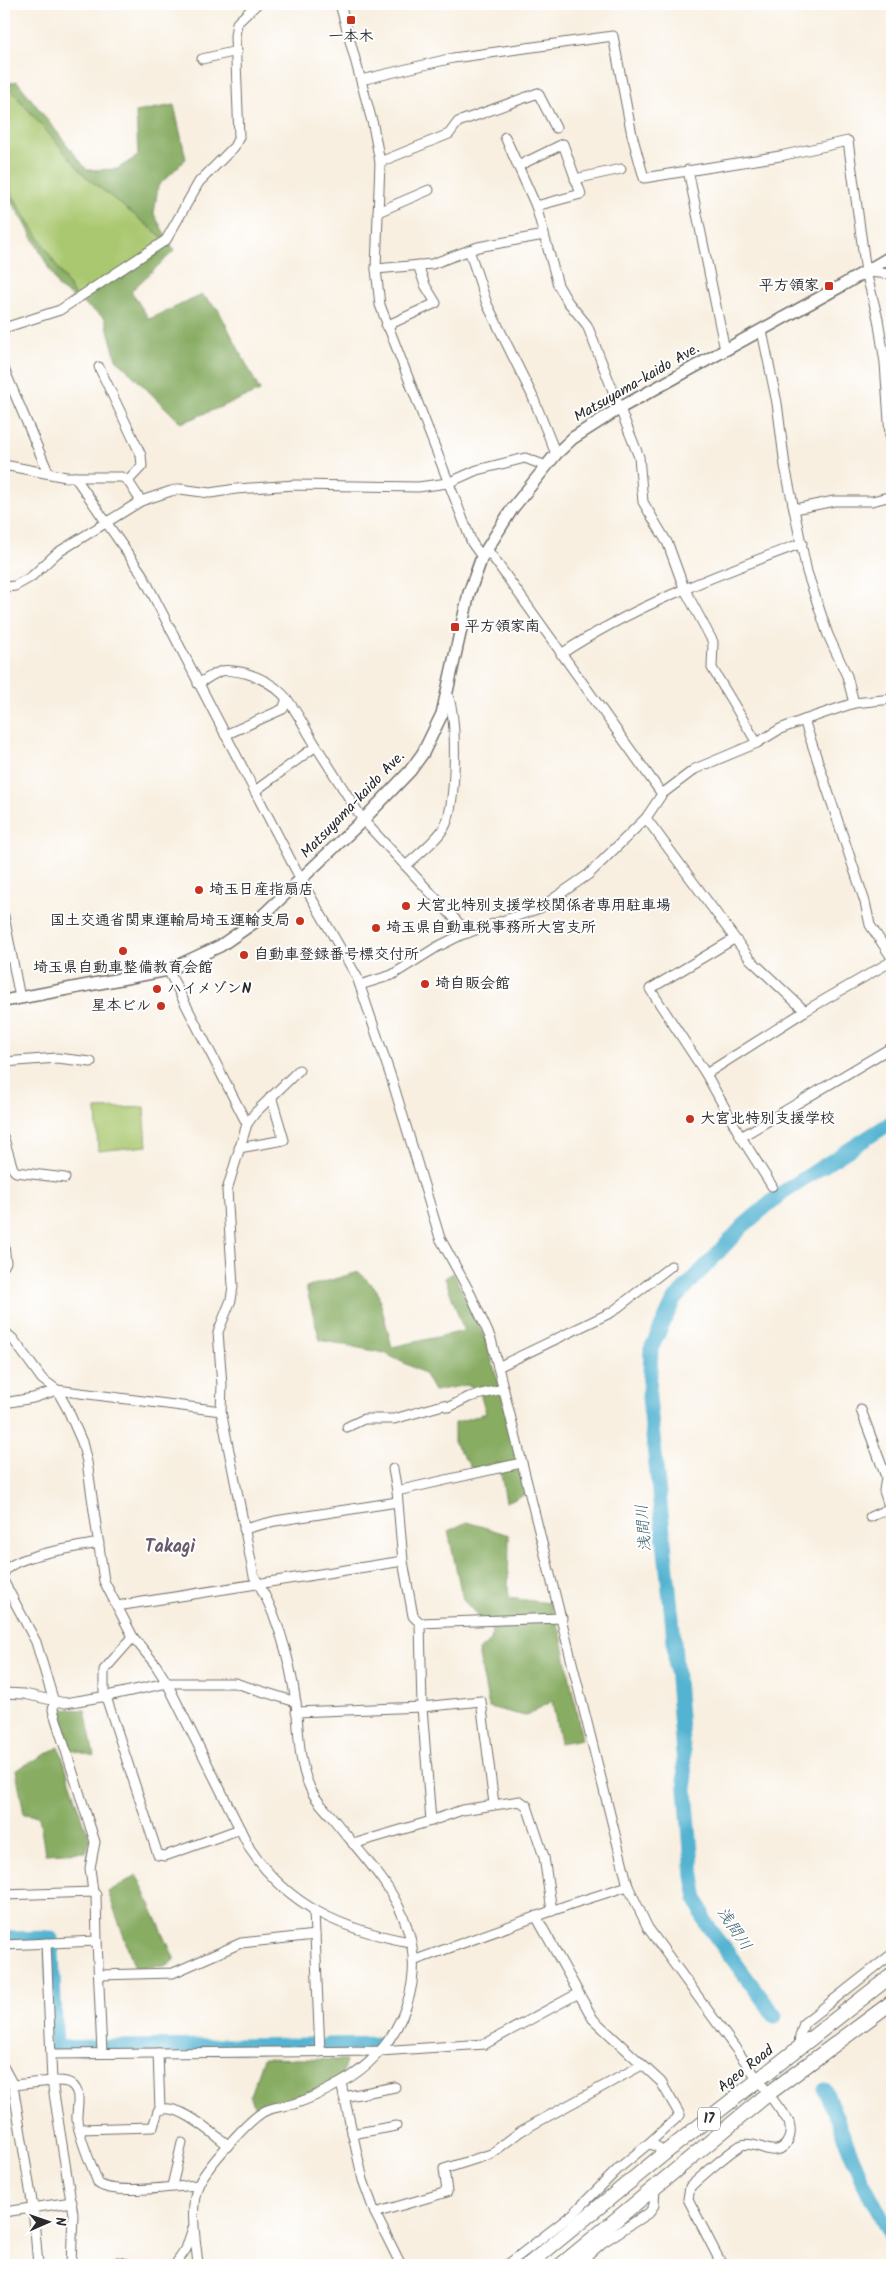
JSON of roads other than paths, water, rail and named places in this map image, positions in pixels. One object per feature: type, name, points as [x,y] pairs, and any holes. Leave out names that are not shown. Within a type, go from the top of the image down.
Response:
[{"type":"highway","name":"Ageo Road","points":[[528,2265],[666,2152],[892,1975]]},
{"type":"highway","name":"17","points":[[561,2265],[768,2094],[891,2004]]},
{"type":"main road","name":"Matsuyama-kaido Ave.","points":[[4,1001],[168,970],[237,936],[259,919],[363,820],[410,771],[423,753],[434,733],[447,694],[468,593],[485,553],[512,509],[556,454],[573,438],[620,408],[762,331],[892,256]]},
{"type":"street","points":[[4,328],[60,310],[166,240],[199,182],[234,147],[239,137],[235,36],[237,23],[256,4]]},
{"type":"street","points":[[340,4],[361,80],[380,162],[376,287],[386,326],[472,543],[485,553],[562,654],[622,735],[662,794]]},
{"type":"street","points":[[361,80],[453,58],[613,36],[632,135],[644,178],[780,156],[848,141],[866,272],[878,319],[885,363],[892,465]]},
{"type":"street","points":[[202,59],[237,51]]},
{"type":"street","points":[[380,162],[449,134],[458,122],[538,93],[556,128]]},
{"type":"street","points":[[505,137],[536,206],[558,285],[568,302],[587,325],[639,457],[643,502],[668,544],[684,588],[713,642],[712,668],[757,743]]},
{"type":"street","points":[[518,166],[562,144],[581,194],[536,206]]},
{"type":"street","points":[[575,178],[621,169]]},
{"type":"street","points":[[688,170],[725,350]]},
{"type":"street","points":[[378,212],[429,190]]},
{"type":"street","points":[[376,269],[432,264],[469,250],[544,235]]},
{"type":"street","points":[[469,250],[487,304],[532,395],[556,454]]},
{"type":"street","points":[[386,326],[436,303],[425,285],[418,265]]},
{"type":"street","points":[[866,272],[892,274]]},
{"type":"street","points":[[762,331],[777,403],[785,466],[807,572],[828,635],[847,676],[854,703]]},
{"type":"street","points":[[99,367],[141,455],[142,466],[128,481]]},
{"type":"street","points":[[4,369],[48,472]]},
{"type":"street","points":[[4,587],[15,586],[31,577],[57,552],[141,501],[180,489],[210,493],[295,485],[418,487],[448,483],[477,470],[525,458],[546,466]]},
{"type":"street","points":[[4,465],[75,477],[122,477],[128,481],[141,501]]},
{"type":"street","points":[[75,477],[142,574],[301,880],[353,969],[360,985],[440,1238],[454,1261],[483,1320],[498,1367],[628,1886],[648,1928],[790,2122],[789,2140],[783,2148],[774,2151],[755,2145],[742,2146],[690,2187],[688,2198],[722,2265]]},
{"type":"street","points":[[795,509],[834,500],[872,501],[892,496]]},
{"type":"street","points":[[562,654],[626,615],[684,588],[802,543]]},
{"type":"street","points":[[198,684],[223,670],[262,678],[275,685],[287,699],[363,820],[468,933]]},
{"type":"street","points":[[406,866],[441,832],[446,824],[451,806],[454,771],[453,710],[447,694]]},
{"type":"street","points":[[226,735],[283,709],[287,699]]},
{"type":"street","points":[[360,985],[392,975],[437,947],[468,933],[540,908],[589,874],[646,818],[662,794],[695,769],[757,743],[780,729],[804,720],[854,703],[892,699]]},
{"type":"street","points":[[706,1074],[805,1011],[892,960],[870,924],[865,902],[804,720]]},
{"type":"street","points":[[255,791],[316,746]]},
{"type":"street","points":[[646,818],[701,890],[750,959],[805,1011]]},
{"type":"street","points":[[4,916],[20,998]]},
{"type":"street","points":[[734,939],[650,989],[706,1074],[741,1137],[772,1186]]},
{"type":"street","points":[[168,970],[247,1124]]},
{"type":"street","points":[[741,1137],[892,1047]]},
{"type":"street","points":[[4,1062],[57,1058],[91,1062]]},
{"type":"street","points":[[175,2265],[186,2250],[192,2236],[198,2185],[228,2145],[264,2111],[296,2103],[342,2082],[380,2052],[399,2026],[409,2002],[413,1961],[403,1915],[393,1898],[311,1790],[303,1766],[296,1702],[279,1630],[254,1576],[221,1410],[222,1385],[218,1332],[231,1300],[233,1286],[227,1190],[247,1124],[271,1096],[299,1070]]},
{"type":"street","points":[[239,1148],[284,1140],[271,1096]]},
{"type":"street","points":[[4,1139],[12,1168],[16,1172],[65,1178]]},
{"type":"street","points":[[4,1246],[6,1262],[4,1266]]},
{"type":"street","points":[[498,1367],[612,1312],[671,1266]]},
{"type":"street","points":[[4,1331],[42,1379],[57,1390],[82,1442],[87,1462],[104,1581],[133,1636],[167,1683],[240,1829],[264,1870],[314,1912],[353,1928],[386,1938],[410,1942]]},
{"type":"street","points":[[347,1427],[364,1418],[394,1419],[443,1405],[449,1407],[469,1397],[503,1389]]},
{"type":"street","points":[[4,1403],[34,1398],[57,1390],[221,1410]]},
{"type":"street","points":[[861,1410],[886,1477],[884,1491],[891,1512],[870,1517]]},
{"type":"street","points":[[396,1491],[521,1463]]},
{"type":"street","points":[[393,1469],[403,1561],[413,1616],[420,1623],[422,1707],[431,1821]]},
{"type":"street","points":[[244,1528],[275,1521],[398,1502]]},
{"type":"street","points":[[4,1572],[21,1560],[98,1543]]},
{"type":"street","points":[[117,1606],[403,1561]]},
{"type":"street","points":[[4,1582],[36,1642],[54,1702],[53,1710],[95,1842],[90,1868],[93,1892],[96,1896],[102,2053]]},
{"type":"street","points":[[420,1623],[562,1618]]},
{"type":"street","points":[[133,1636],[104,1670],[104,1691],[158,1855],[165,1856],[240,1829]]},
{"type":"street","points":[[4,1693],[24,1694],[65,1703],[167,1683],[235,1684],[296,1702]]},
{"type":"street","points":[[296,1712],[422,1707],[481,1701],[494,1804]]},
{"type":"street","points":[[353,1844],[462,1810],[520,1801],[526,1806],[544,1857],[552,1911]]},
{"type":"street","points":[[413,1961],[536,1916],[628,1886]]},
{"type":"street","points":[[4,1895],[93,1892]]},
{"type":"street","points":[[314,1912],[320,2052]]},
{"type":"street","points":[[507,2265],[574,2214],[619,2168],[680,2115],[661,2082],[593,2019],[536,1916]]},
{"type":"street","points":[[99,1975],[173,1973],[241,1943],[315,1935]]},
{"type":"street","points":[[4,1944],[97,1941]]},
{"type":"street","points":[[46,1943],[52,2081],[72,2202],[71,2265]]},
{"type":"street","points":[[799,2047],[804,2022],[892,1954]]},
{"type":"street","points":[[52,2054],[380,2052],[485,2044],[578,1994]]},
{"type":"street","points":[[79,2129],[153,2127],[158,2110],[160,2109],[158,2053]]},
{"type":"street","points":[[375,2213],[447,2192],[444,2169],[492,2154],[521,2131],[642,2065]]},
{"type":"street","points":[[4,2068],[13,2085],[33,2208],[38,2265]]},
{"type":"street","points":[[13,2085],[52,2081],[67,2081],[72,2084],[79,2102],[77,2117],[79,2129],[98,2183],[101,2186],[147,2190],[172,2186],[198,2185]]},
{"type":"street","points":[[342,2082],[363,2180],[375,2213],[401,2265]]},
{"type":"street","points":[[344,2097],[395,2087]]},
{"type":"street","points":[[160,2109],[176,2110],[208,2128],[228,2145]]},
{"type":"street","points":[[352,2134],[396,2126]]},
{"type":"street","points":[[172,2186],[182,2143]]},
{"type":"street","points":[[648,2144],[654,2145],[666,2152]]},
{"type":"street","points":[[578,2265],[602,2243],[650,2212],[654,2205],[655,2187]]},
{"type":"street","points":[[4,2212],[72,2202]]},
{"type":"street","points":[[194,2218],[198,2265]]},
{"type":"street","points":[[118,2262],[132,2265]]},
{"type":"waterway","name":"浅間川","points":[[775,2016],[705,1922],[697,1899],[693,1876],[672,1618],[649,1398],[651,1349],[674,1300],[743,1226],[783,1192],[892,1122]]},
{"type":"waterway","points":[[4,1939],[51,1938]]},
{"type":"waterway","points":[[52,1952],[56,2048],[97,2047]]},
{"type":"waterway","points":[[327,2045],[381,2044]]},
{"type":"waterway","points":[[108,2047],[311,2045]]},
{"type":"waterway","name":"浅間川","points":[[825,2090],[861,2178],[892,2238]]},
{"type":"place","name":"一本木","points":[[351,20]]},
{"type":"place","name":"平方領家","points":[[829,286]]},
{"type":"place","name":"平方領家南","points":[[455,627]]},
{"type":"place","name":"埼玉日産指扇店","points":[[199,890]]},
{"type":"place","name":"大宮北特別支援学校関係者専用駐車場","points":[[406,906]]},
{"type":"place","name":"国土交通省関東運輸局埼玉運輸支局","points":[[300,921]]},
{"type":"place","name":"埼玉県自動車税事務所大宮支所","points":[[376,928]]},
{"type":"place","name":"埼玉県自動車整備教育会館","points":[[123,951]]},
{"type":"place","name":"自動車登録番号標交付所","points":[[244,955]]},
{"type":"place","name":"埼自販会館","points":[[425,984]]},
{"type":"place","name":"ハイメゾンN","points":[[157,989]]},
{"type":"place","name":"星本ビル","points":[[161,1006]]},
{"type":"place","name":"大宮北特別支援学校","points":[[690,1119]]},
{"type":"district","name":"Takagi","points":[[170,1547]]}]
